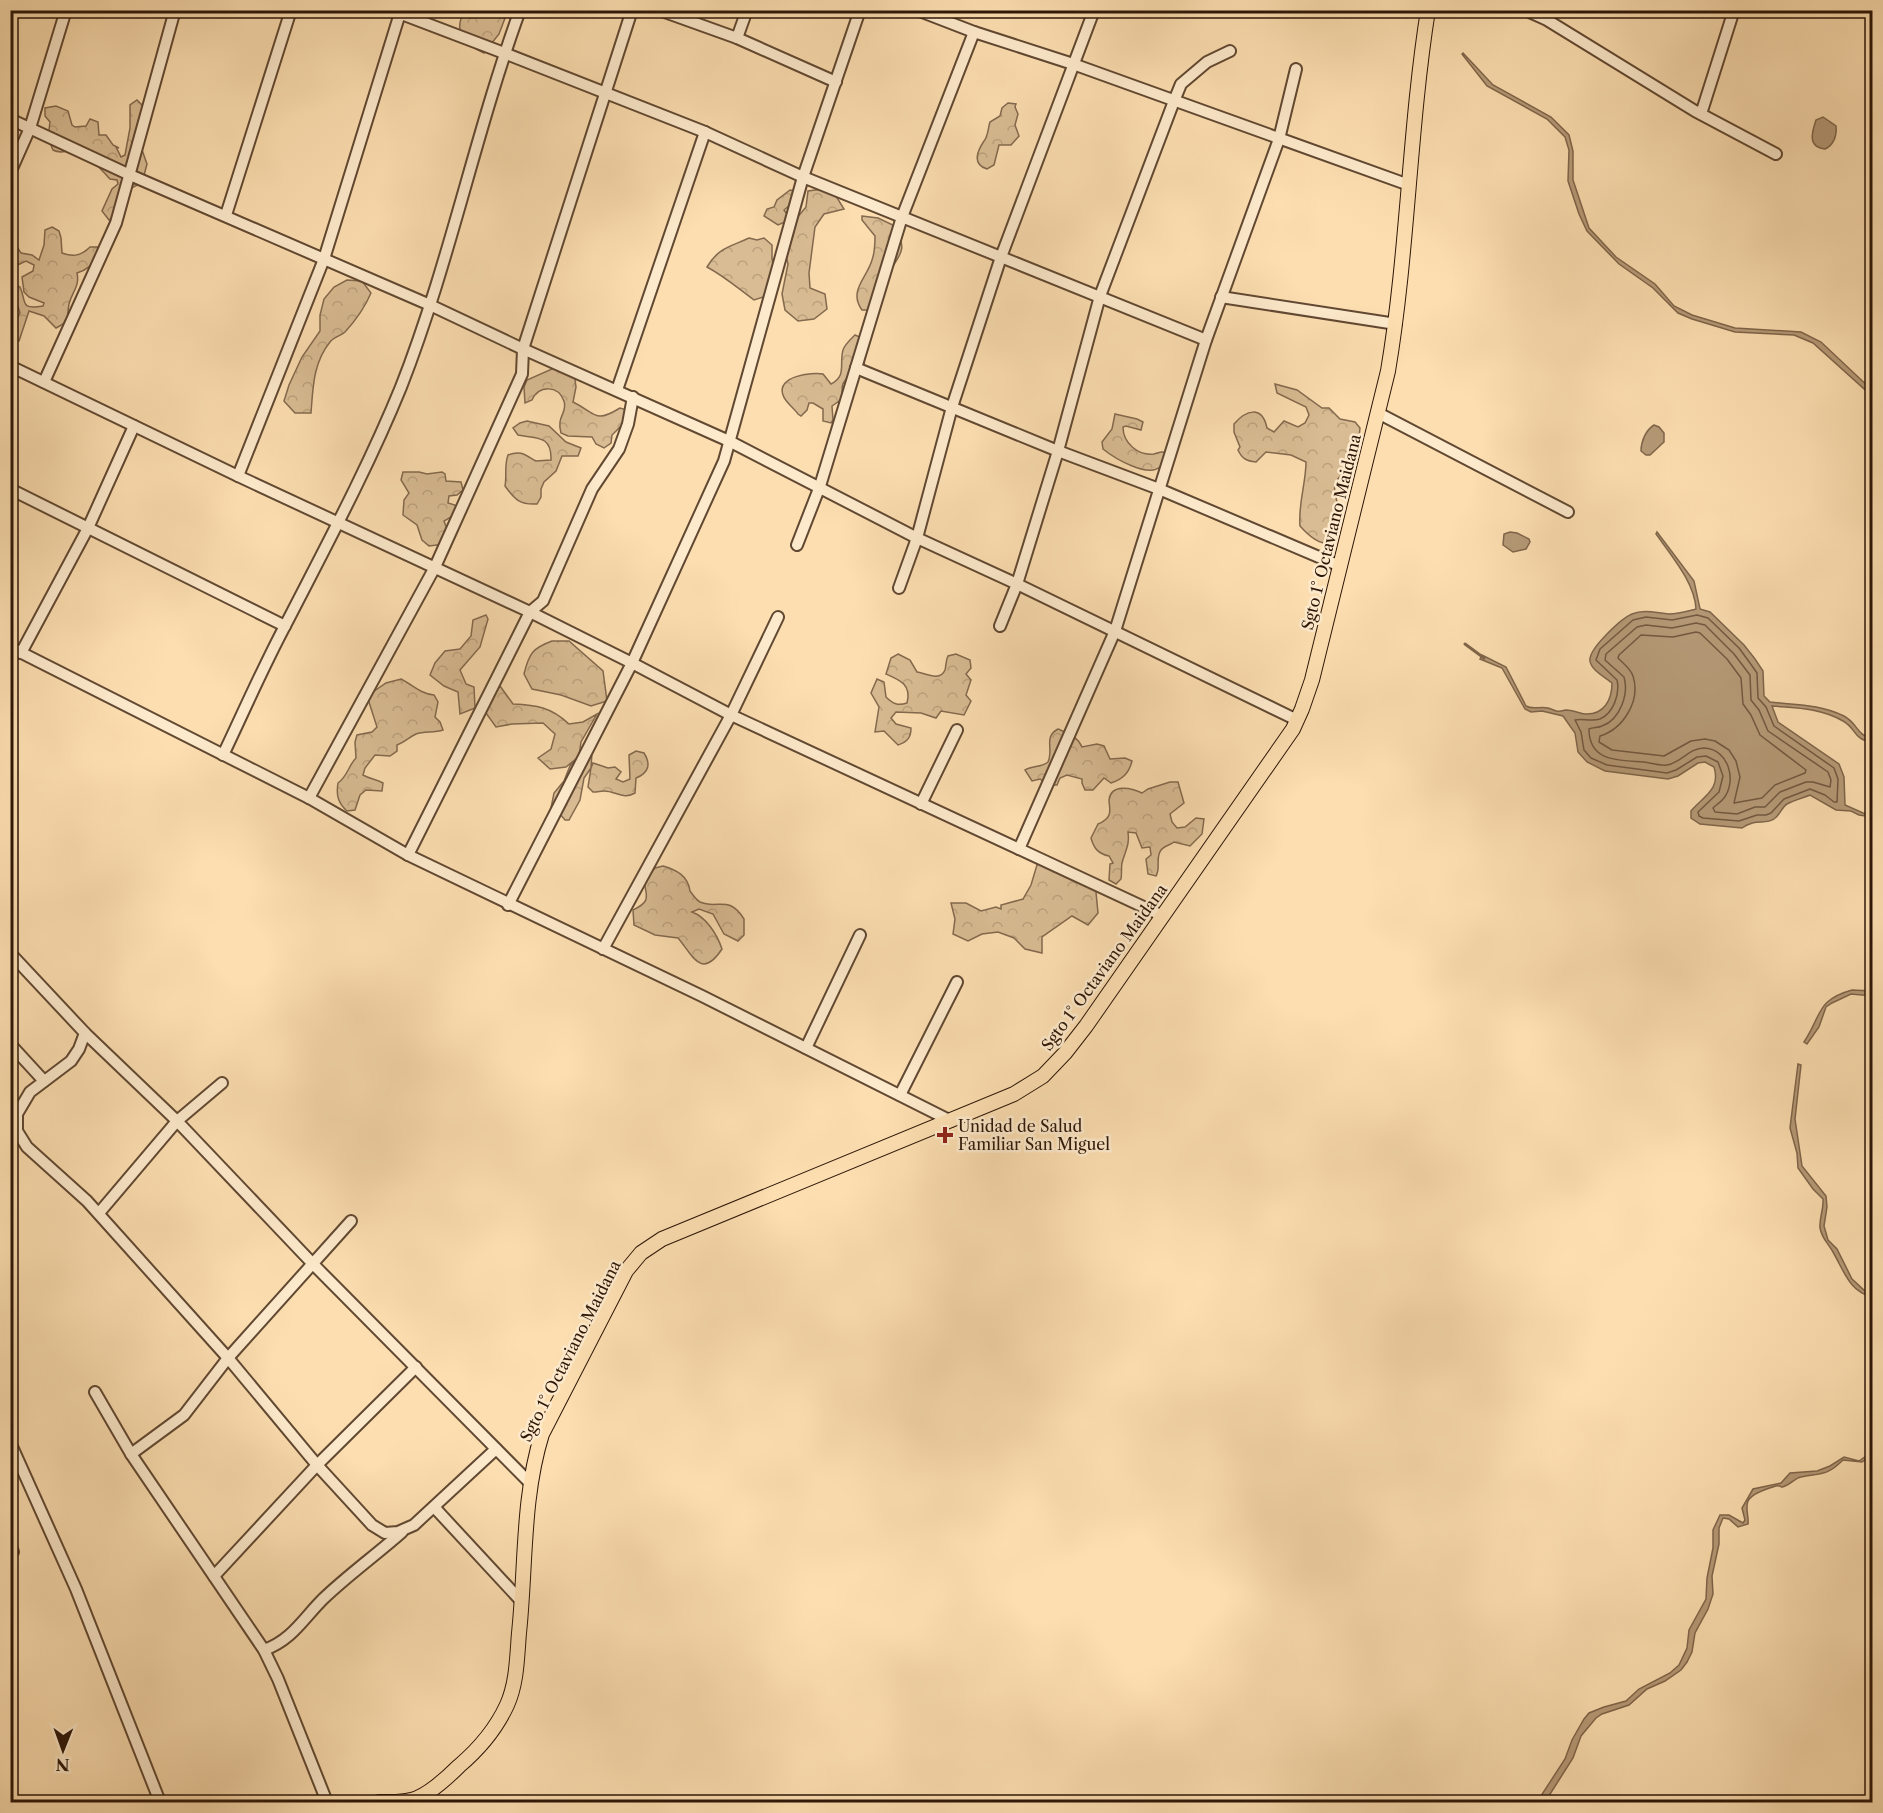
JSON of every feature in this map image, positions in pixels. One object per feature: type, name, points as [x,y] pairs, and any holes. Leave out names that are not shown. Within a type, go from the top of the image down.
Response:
[{"type":"main road","name":"Sgto 1° Octaviano Maidana","points":[[414,1801],[441,1783],[463,1764],[495,1728],[508,1703],[515,1674],[530,1483],[534,1462],[542,1434],[626,1270],[641,1253],[662,1239],[951,1121],[1014,1094],[1043,1076],[1086,1026],[1297,720],[1312,680],[1388,371],[1396,324],[1420,65],[1428,10]]},
{"type":"main road","points":[[379,1803],[414,1801]]},
{"type":"street","points":[[10,173],[30,128],[66,10]]},
{"type":"street","points":[[44,382],[116,224],[175,10]]},
{"type":"street","points":[[226,215],[291,10]]},
{"type":"street","points":[[223,755],[285,626],[339,522],[400,387],[430,305],[504,53],[520,10]]},
{"type":"street","points":[[309,798],[435,567],[522,374],[523,349],[632,10]]},
{"type":"street","points":[[659,10],[737,38],[836,82]]},
{"type":"street","points":[[737,38],[747,10]]},
{"type":"street","points":[[508,904],[632,663],[724,461],[803,177],[860,10]]},
{"type":"street","points":[[917,10],[1409,185]]},
{"type":"street","points":[[1525,10],[1547,20],[1701,114],[1776,154]]},
{"type":"street","points":[[1701,114],[1734,10]]},
{"type":"street","points":[[238,476],[324,259],[397,12],[705,132],[803,177],[1206,340]]},
{"type":"street","points":[[898,588],[917,538],[952,407],[1001,257],[1093,13]]},
{"type":"street","points":[[797,545],[820,486],[902,217],[974,32]]},
{"type":"street","points":[[1000,626],[1017,584],[1058,451],[1100,296],[1174,101],[1181,84],[1207,62],[1230,51]]},
{"type":"street","points":[[1019,849],[1115,631],[1206,340],[1279,139],[1296,69]]},
{"type":"street","points":[[10,119],[130,175],[430,305],[729,441],[917,538],[1297,720]]},
{"type":"street","points":[[617,390],[705,132]]},
{"type":"street","points":[[1221,297],[1396,324]]},
{"type":"street","points":[[10,366],[238,476],[530,612],[731,715],[1163,916]]},
{"type":"street","points":[[856,368],[1058,451],[1159,489],[1340,566]]},
{"type":"street","points":[[408,855],[530,612],[543,601],[592,489],[619,449],[628,424],[633,397]]},
{"type":"street","points":[[1378,413],[1569,512]]},
{"type":"street","points":[[21,653],[88,528],[134,426]]},
{"type":"street","points":[[10,489],[285,626]]},
{"type":"street","points":[[603,949],[731,715],[778,616]]},
{"type":"street","points":[[10,647],[309,798],[408,855],[702,996],[951,1121]]},
{"type":"street","points":[[921,804],[957,730]]},
{"type":"street","points":[[806,1048],[860,935]]},
{"type":"street","points":[[11,955],[85,1033],[177,1122],[530,1483]]},
{"type":"street","points":[[900,1095],[957,982]]},
{"type":"street","points":[[85,1033],[71,1061],[30,1092],[17,1114],[17,1131],[27,1147],[99,1213],[228,1358],[317,1465],[372,1525],[385,1533],[398,1532],[414,1525],[496,1449]]},
{"type":"street","points":[[10,1044],[44,1081]]},
{"type":"street","points":[[99,1213],[177,1122],[222,1083]]},
{"type":"street","points":[[131,1454],[184,1415],[228,1358],[351,1221]]},
{"type":"street","points":[[214,1576],[317,1465],[416,1367]]},
{"type":"street","points":[[95,1392],[131,1454],[264,1650],[278,1678],[327,1803]]},
{"type":"street","points":[[10,1442],[76,1589],[160,1803]]},
{"type":"street","points":[[434,1507],[522,1602]]},
{"type":"street","points":[[264,1650],[277,1646],[287,1639],[324,1599],[407,1528]]},
{"type":"green space","points":[[464,11],[475,11],[487,17],[496,11],[512,11],[507,13],[499,34],[484,53],[471,46],[462,37],[460,26]]},
{"type":"green space","points":[[137,100],[143,106],[141,147],[147,164],[142,183],[131,188],[113,218],[109,220],[102,211],[112,189],[118,184],[117,180],[110,179],[93,162],[77,152],[53,150],[48,138],[50,122],[45,116],[45,108],[56,106],[68,111],[72,125],[75,127],[86,126],[90,119],[98,122],[99,135],[106,135],[113,145],[119,148],[116,147],[121,157],[125,155],[130,128],[130,105]]},
{"type":"green space","points":[[1008,103],[1016,104],[1018,114],[1015,125],[1019,136],[1011,145],[999,145],[994,165],[987,169],[979,164],[978,152],[986,137],[990,122],[1000,116],[1002,108]]},
{"type":"green space","points":[[823,189],[836,196],[844,209],[824,214],[815,227],[809,273],[810,288],[825,294],[827,309],[814,319],[798,321],[785,310],[782,294],[788,264],[784,248],[793,236],[796,219],[806,207],[808,191]]},
{"type":"green space","points":[[790,190],[798,192],[784,210],[787,214],[785,222],[778,225],[764,216],[767,209],[774,207],[777,200]]},
{"type":"green space","points":[[862,216],[878,218],[895,226],[902,246],[900,255],[870,310],[862,310],[857,297],[860,285],[870,267],[875,245],[875,236],[862,220]]},
{"type":"green space","points":[[52,227],[59,231],[62,253],[77,255],[90,247],[98,247],[101,254],[87,268],[77,273],[77,285],[64,323],[56,328],[44,316],[29,311],[19,341],[11,341],[10,329],[20,313],[15,298],[11,298],[11,282],[20,287],[27,306],[43,306],[44,303],[29,297],[24,292],[22,277],[33,271],[34,265],[26,261],[11,268],[11,228],[15,232],[17,247],[21,253],[32,255],[39,260],[44,245],[45,230]]},
{"type":"green space","points":[[749,238],[757,240],[764,238],[772,245],[772,259],[775,266],[769,295],[754,300],[707,267],[721,251]]},
{"type":"green space","points":[[347,280],[362,281],[371,293],[353,323],[331,340],[320,358],[312,394],[311,413],[295,413],[284,401],[289,385],[302,357],[320,331],[320,315],[324,299],[334,287]]},
{"type":"green space","points":[[855,335],[862,338],[865,344],[864,371],[858,376],[850,375],[844,382],[842,399],[832,406],[833,420],[831,423],[823,421],[823,409],[813,403],[809,403],[807,410],[801,416],[798,414],[784,398],[782,389],[785,383],[790,379],[811,374],[823,374],[831,384],[836,381],[841,373],[843,350]]},
{"type":"green space","points":[[563,364],[574,372],[576,387],[573,402],[600,416],[620,408],[627,410],[623,424],[612,435],[611,443],[604,448],[596,444],[592,437],[568,436],[561,433],[560,423],[565,405],[557,392],[544,390],[525,403],[524,387],[527,380]]},
{"type":"green space","points":[[1275,384],[1297,390],[1322,408],[1329,408],[1340,419],[1355,422],[1360,428],[1353,459],[1335,485],[1340,522],[1333,544],[1315,539],[1300,526],[1306,462],[1291,455],[1266,452],[1256,462],[1253,462],[1243,457],[1238,450],[1240,447],[1234,432],[1234,424],[1248,413],[1258,413],[1265,421],[1267,428],[1274,432],[1284,421],[1298,427],[1305,423],[1309,415],[1306,407],[1277,393]]},
{"type":"green space","points":[[1115,414],[1143,422],[1141,430],[1123,427],[1126,438],[1132,447],[1142,453],[1168,453],[1161,466],[1156,469],[1140,469],[1123,462],[1103,449],[1102,442],[1112,429]]},
{"type":"green space","points":[[527,421],[549,426],[566,442],[581,448],[578,456],[562,456],[556,471],[544,482],[537,504],[518,501],[505,486],[508,455],[520,453],[536,461],[551,460],[549,446],[545,442],[541,439],[518,435],[513,428]]},
{"type":"green space","points":[[403,472],[427,474],[442,472],[445,474],[446,481],[461,482],[463,490],[457,495],[449,496],[448,503],[455,505],[458,513],[444,521],[447,529],[445,544],[429,546],[422,540],[417,525],[403,515],[404,500],[409,493],[401,480]]},
{"type":"green space","points":[[486,615],[488,619],[480,647],[460,670],[466,684],[474,687],[475,708],[460,714],[458,692],[444,686],[430,675],[435,663],[445,651],[460,649],[471,636],[473,620]]},
{"type":"green space","points":[[552,641],[569,641],[603,671],[607,701],[591,706],[561,695],[532,689],[524,674],[528,661],[536,649]]},
{"type":"green space","points":[[898,654],[910,660],[917,672],[932,676],[943,674],[948,656],[956,654],[970,660],[971,668],[966,674],[971,680],[966,695],[971,701],[964,715],[941,711],[936,718],[921,713],[896,712],[891,718],[896,724],[911,728],[908,739],[898,745],[884,731],[875,732],[879,707],[871,693],[877,679],[884,682],[886,697],[893,703],[907,703],[908,692],[904,684],[886,674],[891,658]]},
{"type":"green space","points":[[401,679],[421,691],[434,695],[438,702],[435,717],[443,730],[414,735],[397,745],[397,751],[390,756],[375,755],[365,768],[363,775],[383,783],[382,791],[366,790],[360,795],[355,810],[347,811],[338,798],[338,783],[356,758],[357,735],[372,732],[377,727],[367,696],[386,683]]},
{"type":"green space","points":[[500,686],[513,704],[543,708],[569,724],[583,722],[597,714],[581,742],[579,756],[592,752],[591,768],[584,778],[580,800],[569,820],[565,820],[555,808],[551,808],[554,793],[577,758],[566,767],[550,769],[538,758],[551,749],[555,734],[543,723],[496,727],[486,713],[490,698]]},
{"type":"green space","points":[[1058,729],[1075,738],[1082,747],[1097,744],[1104,746],[1110,759],[1125,758],[1132,761],[1129,769],[1119,780],[1111,783],[1104,778],[1093,790],[1085,790],[1082,779],[1067,775],[1060,778],[1057,785],[1048,785],[1040,779],[1032,781],[1025,770],[1048,762],[1051,736]]},
{"type":"green space","points":[[636,751],[644,753],[648,761],[648,768],[644,774],[636,778],[635,793],[627,796],[608,791],[593,792],[588,787],[593,763],[608,768],[615,767],[621,772],[616,779],[623,782],[630,779],[629,755]]},
{"type":"green space","points":[[1170,782],[1178,782],[1184,803],[1170,814],[1172,822],[1177,828],[1185,827],[1196,818],[1204,819],[1202,834],[1190,846],[1174,842],[1162,849],[1158,856],[1156,876],[1148,874],[1146,859],[1151,855],[1150,847],[1142,848],[1136,833],[1128,832],[1121,879],[1116,884],[1109,880],[1110,864],[1113,863],[1109,856],[1097,850],[1091,838],[1098,824],[1105,821],[1109,815],[1111,795],[1122,788],[1142,793]]},
{"type":"green space","points":[[1040,855],[1095,882],[1098,913],[1088,925],[1072,916],[1042,937],[1042,953],[1025,949],[1014,938],[998,932],[982,934],[968,941],[953,934],[955,919],[951,903],[966,903],[981,911],[996,907],[1001,909],[1001,905],[1023,899],[1031,885]]},
{"type":"green space","points":[[663,866],[684,878],[690,891],[699,901],[733,907],[744,919],[744,935],[738,941],[724,934],[713,914],[699,909],[692,912],[710,927],[722,949],[708,963],[703,964],[697,961],[678,938],[655,935],[634,925],[633,910],[643,904],[646,898],[644,880],[655,868]]},
{"type":"water","points":[[1463,53],[1493,85],[1551,117],[1569,135],[1573,151],[1573,180],[1589,228],[1616,257],[1655,284],[1674,306],[1692,315],[1735,328],[1801,332],[1821,342],[1872,390],[1872,396],[1813,343],[1794,335],[1735,332],[1692,319],[1678,313],[1653,288],[1619,264],[1587,231],[1579,214],[1568,181],[1569,150],[1565,137],[1547,119],[1487,86]]},
{"type":"water","points":[[1823,117],[1836,126],[1834,139],[1825,149],[1815,145],[1812,138],[1816,120]]},
{"type":"water","points":[[1654,425],[1664,433],[1664,442],[1650,455],[1646,455],[1641,451],[1642,443],[1646,433]]},
{"type":"water","points":[[1510,532],[1529,539],[1530,542],[1526,549],[1513,552],[1503,545],[1504,534]]},
{"type":"water","points":[[1657,532],[1694,581],[1700,609],[1710,612],[1744,645],[1763,671],[1764,696],[1770,702],[1808,706],[1835,712],[1848,719],[1863,735],[1872,739],[1872,743],[1861,739],[1847,724],[1826,713],[1772,706],[1778,722],[1839,764],[1844,777],[1845,805],[1863,813],[1872,814],[1872,817],[1851,811],[1836,810],[1810,795],[1787,804],[1771,821],[1751,823],[1742,828],[1700,824],[1691,818],[1691,811],[1713,787],[1716,775],[1714,767],[1705,762],[1698,763],[1678,776],[1668,779],[1605,771],[1587,762],[1578,752],[1575,733],[1563,716],[1542,711],[1531,712],[1525,709],[1502,668],[1480,659],[1482,655],[1506,667],[1526,706],[1585,714],[1592,714],[1602,709],[1608,701],[1612,683],[1596,670],[1590,661],[1594,649],[1606,635],[1632,614],[1646,612],[1672,614],[1696,609],[1688,581],[1656,534]]},
{"type":"water","points":[[1852,990],[1872,991],[1872,996],[1851,994],[1826,1007],[1819,1027],[1807,1044],[1804,1042],[1826,1004],[1840,994]]},
{"type":"water","points":[[1798,1064],[1801,1065],[1795,1119],[1802,1166],[1826,1196],[1824,1226],[1828,1240],[1837,1249],[1852,1279],[1865,1291],[1872,1293],[1872,1297],[1852,1285],[1824,1238],[1820,1224],[1823,1199],[1798,1168],[1797,1153],[1790,1128]]},
{"type":"water","points":[[1872,1452],[1872,1455],[1862,1462],[1843,1460],[1828,1471],[1799,1478],[1783,1487],[1776,1486],[1757,1493],[1750,1498],[1747,1504],[1748,1524],[1738,1527],[1729,1519],[1723,1518],[1719,1528],[1719,1544],[1712,1576],[1713,1594],[1695,1633],[1692,1652],[1687,1662],[1681,1670],[1647,1689],[1629,1705],[1596,1718],[1581,1736],[1573,1758],[1545,1802],[1537,1802],[1565,1759],[1572,1740],[1589,1713],[1626,1701],[1639,1689],[1670,1673],[1679,1665],[1687,1648],[1689,1630],[1706,1599],[1707,1578],[1713,1548],[1713,1530],[1720,1515],[1729,1515],[1743,1523],[1745,1520],[1742,1508],[1753,1489],[1781,1483],[1790,1473],[1817,1471],[1844,1457],[1859,1461]]},
{"type":"waterway","points":[[1465,644],[1484,658]]},
{"type":"place","name":"Unidad de Salud Familiar San Miguel","points":[[945,1135]]}]
